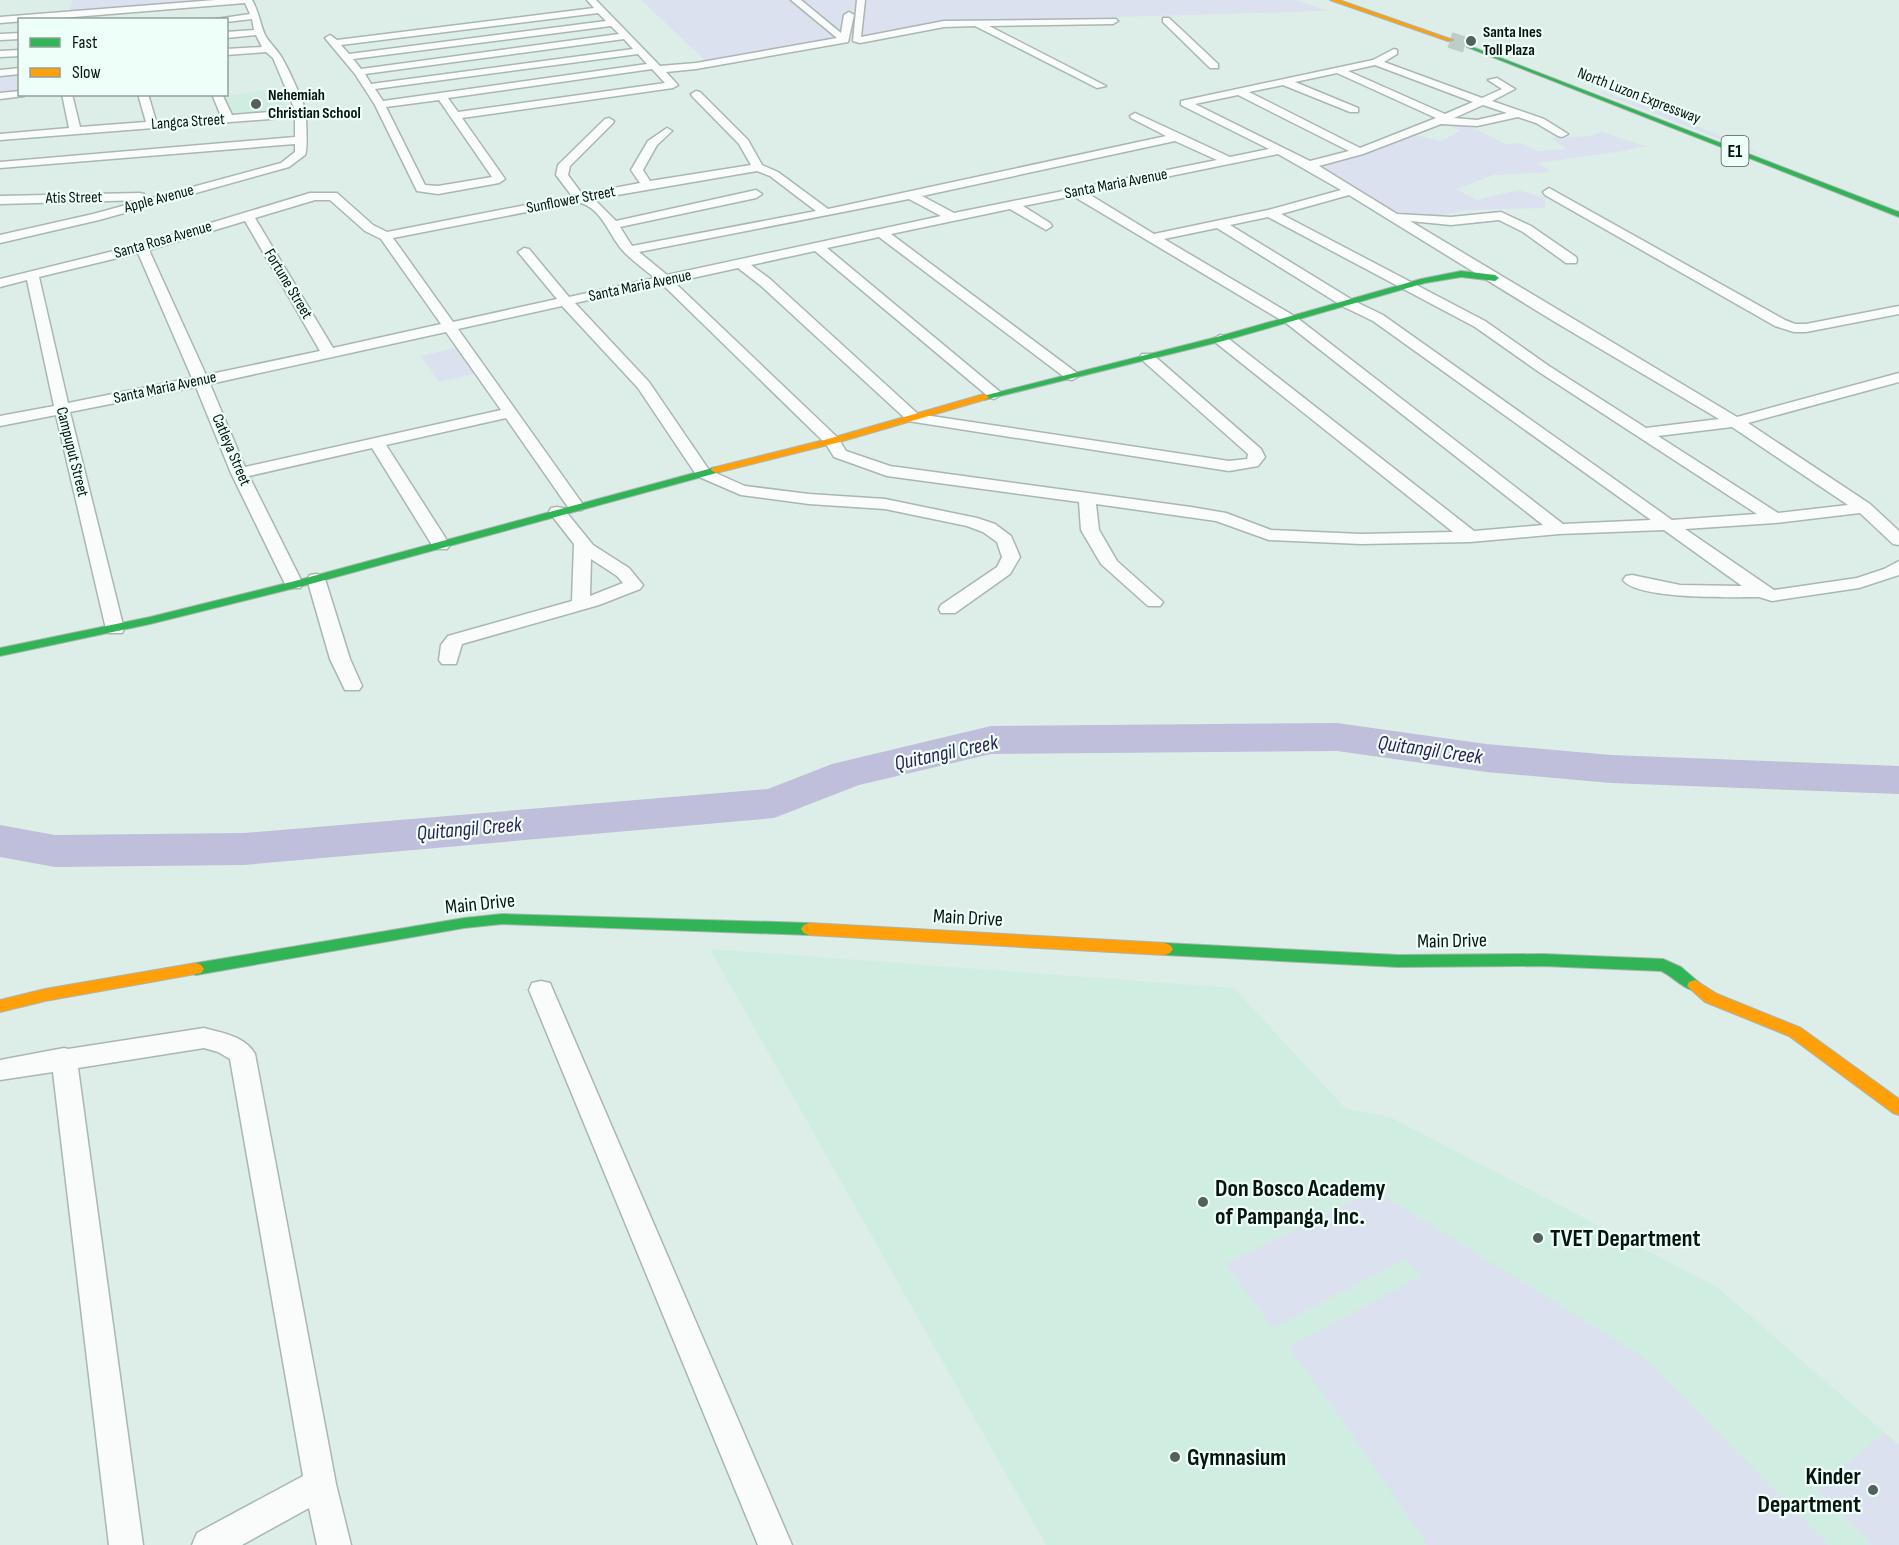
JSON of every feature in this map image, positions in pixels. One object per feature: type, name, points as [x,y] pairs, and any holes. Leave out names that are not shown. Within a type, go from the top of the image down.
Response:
[{"type":"main road","points":[[1334,0],[1450,40]]},
{"type":"main road","name":"North Luzon Expressway","points":[[1368,0],[1899,215]]},
{"type":"main road","name":"North Luzon Expressway","points":[[1489,42],[1767,148]]},
{"type":"main road","points":[[0,652],[115,628],[316,579],[576,506],[832,441],[994,394],[1220,339],[1408,286],[1461,274],[1495,278]]},
{"type":"main road","name":"Main Drive","points":[[0,1006],[45,995],[464,923],[502,919],[737,926],[1049,941],[1341,959],[1543,960],[1645,964],[1663,965],[1676,971],[1711,998],[1795,1032],[1899,1108]]},
{"type":"street","points":[[0,20],[46,12],[248,0],[256,16],[259,32],[268,49],[277,57],[301,113],[297,131],[302,140],[0,165]]},
{"type":"street","points":[[456,116],[673,85],[591,0]]},
{"type":"street","points":[[795,0],[845,40]]},
{"type":"street","points":[[845,40],[851,0]]},
{"type":"street","points":[[861,0],[855,39],[860,40],[944,24],[975,21],[1113,21]]},
{"type":"street","points":[[442,97],[499,179],[438,190],[421,188],[380,105],[359,72],[332,40],[600,10]]},
{"type":"street","points":[[228,19],[256,16]]},
{"type":"street","points":[[1166,20],[1214,66]]},
{"type":"street","points":[[975,21],[1101,86]]},
{"type":"street","points":[[346,57],[613,23]]},
{"type":"street","points":[[228,35],[259,32]]},
{"type":"street","points":[[0,37],[18,36]]},
{"type":"street","points":[[359,72],[626,36]]},
{"type":"street","points":[[380,105],[657,68],[696,66],[845,40]]},
{"type":"street","points":[[228,52],[268,49]]},
{"type":"street","points":[[369,87],[640,51]]},
{"type":"street","points":[[0,54],[18,52]]},
{"type":"street","points":[[1394,52],[1376,62],[1185,103],[1310,165],[1349,191],[1735,422],[1864,508],[1899,540]]},
{"type":"street","points":[[1376,62],[1481,101],[1518,112],[1562,134]]},
{"type":"street","points":[[1338,70],[1442,120],[1477,123],[1493,121],[1518,112]]},
{"type":"street","points":[[0,73],[18,72]]},
{"type":"street","points":[[1310,165],[1359,152],[1442,120],[1510,89],[1493,80]]},
{"type":"street","points":[[1285,82],[1354,110]]},
{"type":"street","points":[[1238,91],[1359,152]]},
{"type":"street","points":[[0,96],[18,94]]},
{"type":"street","points":[[696,94],[744,142],[758,166],[774,174],[826,213]]},
{"type":"street","points":[[67,96],[75,131]]},
{"type":"street","points":[[144,96],[152,125]]},
{"type":"street","points":[[218,96],[228,119]]},
{"type":"street","name":"Langca Street","points":[[0,138],[301,113]]},
{"type":"street","points":[[1135,116],[1176,137],[1230,160]]},
{"type":"street","points":[[609,121],[564,165],[562,175],[580,199],[589,201],[614,225],[629,250],[665,280],[832,441],[840,454],[887,471],[1220,517],[1269,535],[1361,539],[1470,537],[1559,529],[1668,525],[1775,518],[1864,508]]},
{"type":"street","points":[[647,185],[637,170],[652,143],[667,131]]},
{"type":"street","points":[[629,250],[826,213],[1176,137]]},
{"type":"street","name":"Apple Avenue","points":[[0,239],[95,217],[285,165],[301,153],[302,140]]},
{"type":"street","name":"Santa Maria Avenue","points":[[0,421],[201,381],[952,217],[1281,150]]},
{"type":"street","name":"Sunflower Street","points":[[385,236],[758,166]]},
{"type":"street","points":[[1152,238],[1270,213],[1349,191]]},
{"type":"street","points":[[1075,192],[1120,216],[1152,238],[1291,320],[1559,529]]},
{"type":"street","points":[[1549,192],[1687,272],[1780,323],[1794,328],[1899,310]]},
{"type":"street","name":"Santa Rosa Avenue","points":[[0,283],[142,248],[326,194],[333,196],[369,228],[385,236]]},
{"type":"street","points":[[614,225],[756,194]]},
{"type":"street","points":[[910,195],[952,217]]},
{"type":"street","name":"Atis Street","points":[[0,200],[136,196],[146,202]]},
{"type":"street","points":[[1012,205],[1046,226]]},
{"type":"street","points":[[1270,213],[1480,324],[1544,369],[1775,518]]},
{"type":"street","name":"Fortune Street","points":[[248,216],[328,352]]},
{"type":"street","points":[[1394,216],[1451,221],[1501,216],[1527,229],[1570,260]]},
{"type":"street","points":[[1219,224],[1349,304],[1378,318],[1762,592],[1772,596],[1841,586],[1879,577],[1896,570],[1899,566]]},
{"type":"street","points":[[882,233],[1072,376]]},
{"type":"street","points":[[385,236],[576,506]]},
{"type":"street","points":[[818,247],[994,394]]},
{"type":"street","name":"Catleya Street","points":[[142,248],[240,473],[294,584]]},
{"type":"street","points":[[524,252],[566,302],[644,385],[703,473],[741,490],[809,499],[885,504],[989,528],[1005,540],[1011,557],[1004,570],[948,609]]},
{"type":"street","points":[[1461,274],[1472,263]]},
{"type":"street","points":[[741,264],[765,282],[913,418],[1229,466],[1242,466],[1252,463],[1257,458],[1255,452],[1147,357]]},
{"type":"street","name":"Campuput Street","points":[[33,275],[62,409],[115,628]]},
{"type":"street","points":[[1220,339],[1470,537]]},
{"type":"street","points":[[1644,433],[1735,422],[1899,377]]},
{"type":"street","points":[[240,473],[377,444],[510,412]]},
{"type":"street","points":[[377,444],[441,545]]},
{"type":"street","points":[[1087,499],[1090,530],[1110,564],[1154,602]]},
{"type":"street","points":[[449,660],[451,645],[455,640],[581,604],[634,585],[623,572],[582,544],[557,512]]},
{"type":"street","points":[[581,604],[582,544]]},
{"type":"street","points":[[316,579],[340,659],[352,686]]},
{"type":"street","points":[[1632,580],[1652,587],[1672,590],[1762,592]]},
{"type":"street","points":[[541,990],[776,1545]]},
{"type":"street","points":[[0,1070],[204,1038],[226,1044],[242,1054],[320,1484],[334,1545]]},
{"type":"street","points":[[64,1059],[126,1545]]},
{"type":"street","points":[[209,1545],[320,1484]]},
{"type":"shaded area","points":[[73,0],[217,0],[68,13]]},
{"type":"shaded area","points":[[641,0],[1296,0],[1328,11],[943,22],[713,68]]},
{"type":"shaded area","points":[[18,73],[18,91],[0,93],[0,74]]},
{"type":"shaded area","name":"Nehemiah Christian School","points":[[276,89],[290,112],[232,117],[223,96]]},
{"type":"shaded area","points":[[1591,89],[1664,113],[1781,163]]},
{"type":"shaded area","points":[[1468,125],[1506,144],[1521,143],[1537,151],[1566,149],[1551,138],[1588,136],[1602,132],[1645,146],[1538,163],[1552,172],[1494,175],[1456,189],[1477,200],[1518,190],[1545,198],[1545,208],[1470,210],[1433,216],[1383,210],[1317,168],[1415,135],[1441,141],[1460,131],[1450,126]]},
{"type":"shaded area","points":[[458,347],[478,373],[439,382],[421,356]]},
{"type":"shaded area","name":"Don Bosco Academy of Pampanga, Inc.","points":[[710,949],[1234,988],[1346,1109],[1390,1117],[1717,1287],[1899,1445],[1899,1545],[1046,1545]]},
{"type":"shaded area","points":[[1375,1190],[1643,1357],[1829,1545],[1427,1545],[1340,1417],[1288,1347],[1421,1276],[1406,1259],[1273,1328],[1225,1264]]},
{"type":"shaded area","points":[[1885,1433],[1899,1445],[1899,1545],[1872,1545],[1816,1489]]},
{"type":"waterway","name":"Quitangil Creek","points":[[0,841],[55,851],[244,849],[774,803],[847,774],[991,740],[1337,737],[1486,758],[1611,769],[1899,780]]},
{"type":"tunnel","points":[[1450,40],[1469,46]]},
{"type":"traffic: fast","points":[[1469,46],[1899,215]]},
{"type":"traffic: fast","points":[[984,397],[1220,339],[1424,281],[1461,274],[1495,278]]},
{"type":"traffic: fast","points":[[0,652],[150,620],[299,584],[716,470]]},
{"type":"traffic: fast","points":[[196,969],[464,923],[502,919],[809,929]]},
{"type":"traffic: fast","points":[[1165,949],[1398,961],[1543,960],[1663,965],[1676,971],[1695,986]]},
{"type":"traffic: slow","points":[[1333,0],[1450,40]]},
{"type":"traffic: slow","points":[[716,470],[832,441],[984,397]]},
{"type":"traffic: slow","points":[[809,929],[1165,949]]},
{"type":"traffic: slow","points":[[0,1006],[45,995],[196,969]]},
{"type":"traffic: slow","points":[[1695,986],[1711,998],[1795,1032],[1899,1108]]},
{"type":"place","name":"Santa Ines Toll Plaza","points":[[1471,41]]},
{"type":"place","name":"Nehemiah Christian School","points":[[256,104]]},
{"type":"place","name":"Don Bosco Academy of Pampanga, Inc.","points":[[1203,1202]]},
{"type":"place","name":"TVET Department","points":[[1538,1238]]},
{"type":"place","name":"Gymnasium","points":[[1175,1457]]},
{"type":"place","name":"Kinder Department","points":[[1873,1490]]}]
